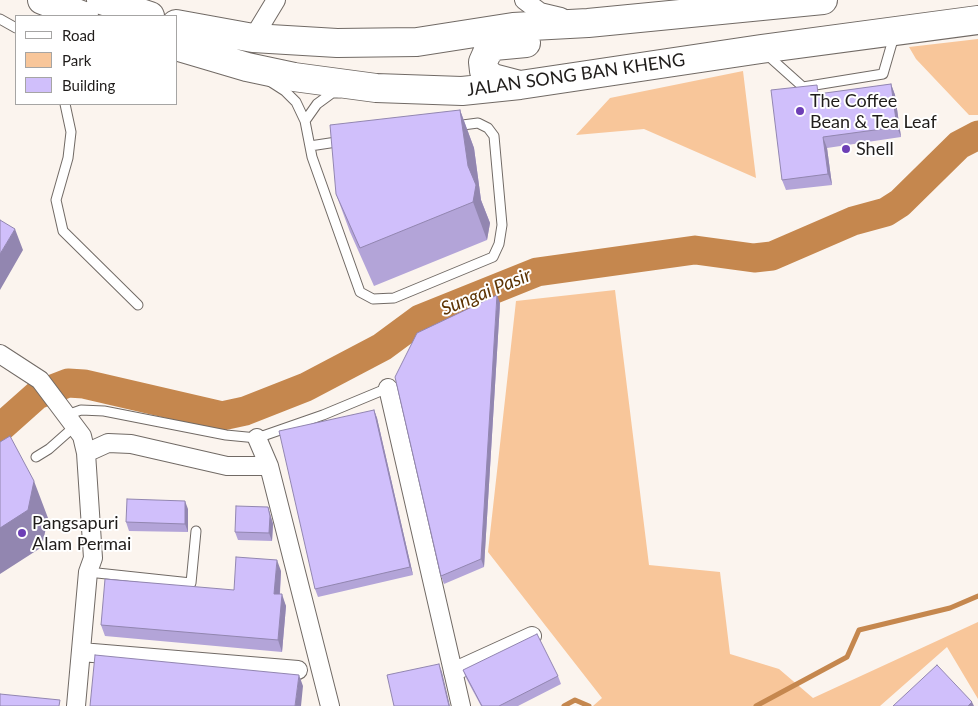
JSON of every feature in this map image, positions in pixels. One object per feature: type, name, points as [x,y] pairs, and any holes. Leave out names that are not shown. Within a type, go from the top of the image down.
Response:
[{"type":"main road","points":[[42,0],[81,15]]},
{"type":"main road","points":[[101,0],[147,15]]},
{"type":"main road","points":[[178,24],[253,38],[337,43],[418,42],[514,27],[588,23],[723,6],[823,0]]},
{"type":"main road","points":[[520,85],[493,78],[484,70],[483,62],[487,52],[494,46],[709,24],[727,19],[723,6]]},
{"type":"main road","name":"JALAN SONG BAN KHENG","points":[[178,47],[294,77],[376,88],[462,91],[520,85],[761,49],[978,20]]},
{"type":"street","points":[[253,38],[276,0]]},
{"type":"street","points":[[524,0],[540,12],[588,23]]},
{"type":"street","points":[[0,354],[40,380],[82,436],[86,453],[93,558],[88,572],[76,706]]},
{"type":"street","points":[[388,388],[461,706]]},
{"type":"street","points":[[257,438],[270,466],[330,706]]},
{"type":"street","points":[[86,453],[108,443],[131,444],[227,466],[270,466]]},
{"type":"street","points":[[453,672],[532,636]]},
{"type":"street","points":[[81,652],[298,670]]},
{"type":"lane","points":[[0,18],[15,27]]},
{"type":"lane","points":[[761,49],[802,87],[883,74],[895,30]]},
{"type":"lane","points":[[247,66],[285,91],[296,102],[305,121],[312,157],[360,292],[373,299],[394,298],[493,257],[499,244],[502,224],[494,136],[488,128],[478,123],[441,128]]},
{"type":"lane","points":[[305,121],[317,104],[332,93],[376,88]]},
{"type":"lane","points":[[65,105],[71,132],[68,158],[56,200],[63,231],[138,306]]},
{"type":"lane","points":[[310,146],[357,140]]},
{"type":"lane","points":[[36,457],[49,449],[71,420],[82,410],[104,411],[226,435],[257,438],[323,415],[388,388]]},
{"type":"lane","points":[[88,572],[191,582],[196,531]]},
{"type":"green space","points":[[978,39],[978,115],[969,115],[916,59],[909,47]]},
{"type":"green space","points":[[743,71],[756,178],[644,129],[576,135],[610,98]]},
{"type":"green space","points":[[615,290],[649,565],[720,572],[730,654],[779,669],[813,698],[978,622],[978,699],[947,647],[880,706],[593,706],[602,698],[488,552],[516,301]]},
{"type":"building","points":[[891,84],[897,127],[823,137],[828,174],[782,180],[771,90],[817,85],[818,94]]},
{"type":"building","points":[[460,110],[468,166],[476,185],[473,202],[360,248],[336,194],[330,125]]},
{"type":"building","points":[[0,220],[15,229],[0,254]]},
{"type":"building","points":[[497,295],[481,559],[441,576],[395,377],[417,333]]},
{"type":"building","points":[[374,410],[410,567],[315,589],[279,431]]},
{"type":"building","points":[[10,436],[34,481],[28,510],[0,528],[0,442]]},
{"type":"building","points":[[127,499],[185,501],[185,524],[126,522]]},
{"type":"building","points":[[236,506],[268,507],[270,516],[269,533],[235,532]]},
{"type":"building","points":[[236,557],[277,560],[274,594],[282,594],[278,640],[101,625],[105,579],[234,590]]},
{"type":"building","points":[[537,634],[558,676],[499,706],[482,706],[463,670]]},
{"type":"building","points":[[95,655],[299,675],[295,706],[90,706]]},
{"type":"building","points":[[439,664],[449,706],[394,706],[387,675]]},
{"type":"building","points":[[937,665],[972,702],[968,706],[893,706]]},
{"type":"building","points":[[0,694],[60,700],[59,706],[0,706]]},
{"type":"waterway","name":"Sungai Pasir","points":[[0,428],[37,395],[68,383],[84,384],[222,416],[245,411],[306,387],[382,347],[420,319],[537,272],[695,250],[754,258],[772,256],[853,221],[886,212],[900,203],[959,145],[978,135]]},
{"type":"waterway","points":[[756,706],[847,657],[859,630],[950,608],[978,596]]},
{"type":"waterway","points":[[564,706],[575,700],[589,706]]},
{"type":"place","name":"The Coffee Bean & Tea Leaf","points":[[800,111]]},
{"type":"place","name":"Shell","points":[[846,149]]},
{"type":"place","name":"Pangsapuri Alam Permai","points":[[22,533]]}]
